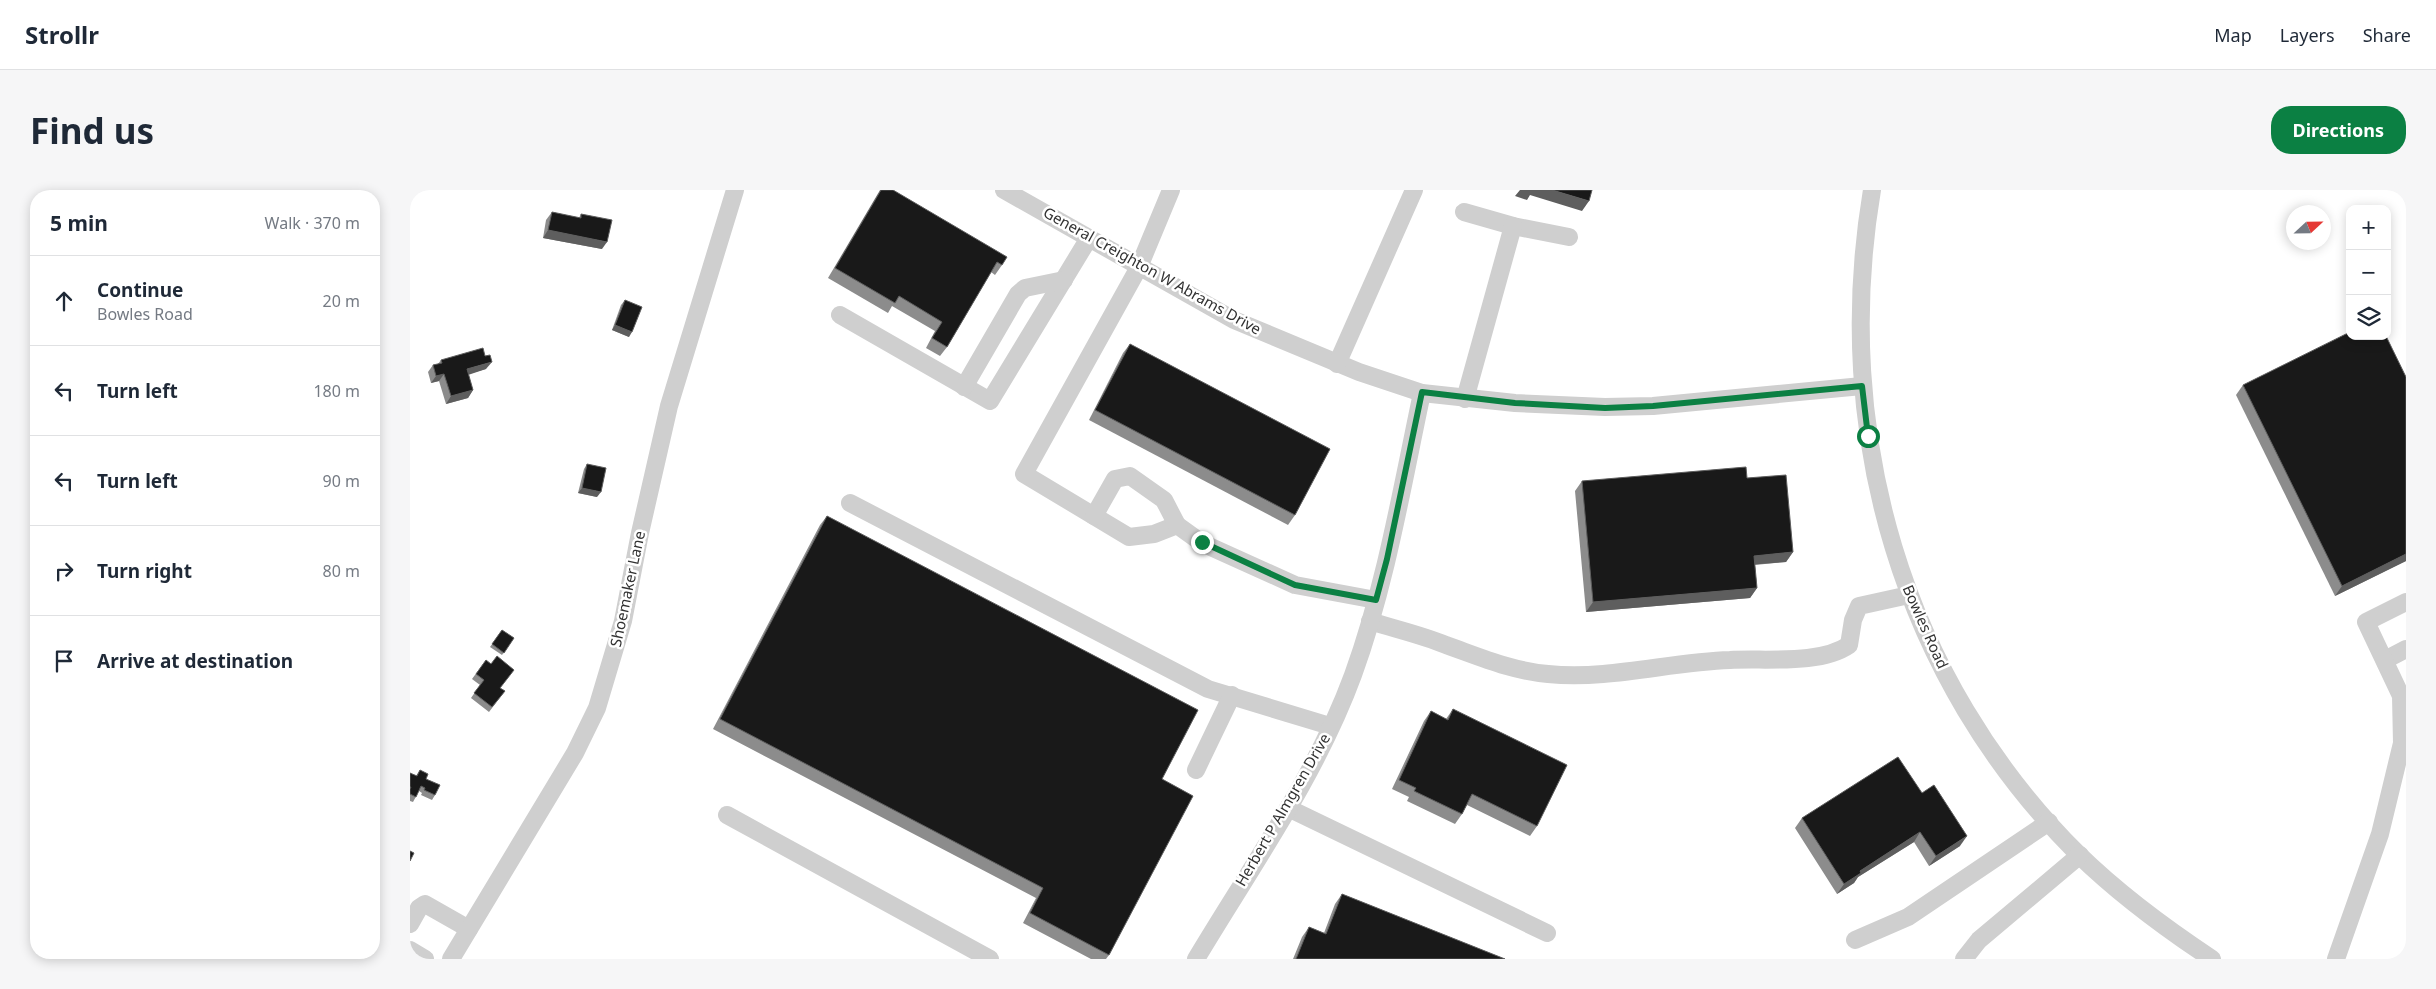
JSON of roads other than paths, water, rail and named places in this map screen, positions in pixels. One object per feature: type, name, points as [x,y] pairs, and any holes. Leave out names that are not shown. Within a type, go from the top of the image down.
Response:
[{"type":"street","name":"Shoemaker Lane","points":[[451,959],[575,753],[597,708],[623,621],[640,533],[669,406],[735,190]]},
{"type":"street","name":"General Creighton W Abrams Drive","points":[[1004,190],[1234,320],[1337,364],[1422,392],[1465,399],[1559,406],[1634,407],[1862,386]]},
{"type":"street","points":[[1171,190],[1139,267],[1024,474],[1129,537],[1154,534],[1177,525]]},
{"type":"street","points":[[1337,364],[1414,190]]},
{"type":"street","name":"Bowles Road","points":[[1872,190],[1861,269],[1862,386],[1869,445],[1878,493],[1909,595],[1932,648],[1969,716],[2008,772],[2049,822],[2080,855],[2151,916],[2212,959]]},
{"type":"street","points":[[1464,212],[1513,226],[1569,237]]},
{"type":"street","points":[[1465,399],[1513,226]]},
{"type":"street","points":[[840,315],[990,401],[1089,238]]},
{"type":"street","points":[[964,387],[1018,294],[1025,288],[1064,280]]},
{"type":"street","name":"Herbert P Almgren Drive","points":[[1196,959],[1288,808],[1353,676],[1387,559],[1422,392]]},
{"type":"street","points":[[1094,516],[1115,479],[1130,476],[1164,500],[1177,525],[1202,542],[1295,585],[1376,600]]},
{"type":"street","points":[[850,503],[1208,689],[1330,726]]},
{"type":"street","points":[[1370,621],[1445,644],[1496,664],[1548,674],[1594,676],[1648,671],[1720,660],[1819,657],[1840,651],[1849,644],[1852,620],[1859,606],[1909,595]]},
{"type":"street","points":[[2336,959],[2380,834],[2402,743],[2401,696],[2366,622],[2406,602]]},
{"type":"street","points":[[2385,660],[2406,649]]},
{"type":"street","points":[[1196,770],[1232,695]]},
{"type":"street","points":[[1288,808],[1547,933]]},
{"type":"street","points":[[727,815],[990,959]]},
{"type":"street","points":[[1855,940],[1908,917],[2049,822]]},
{"type":"street","points":[[1964,959],[1979,940],[2080,855]]},
{"type":"street","points":[[410,924],[418,908],[425,904],[468,929]]},
{"type":"street","points":[[410,950],[424,959]]}]
